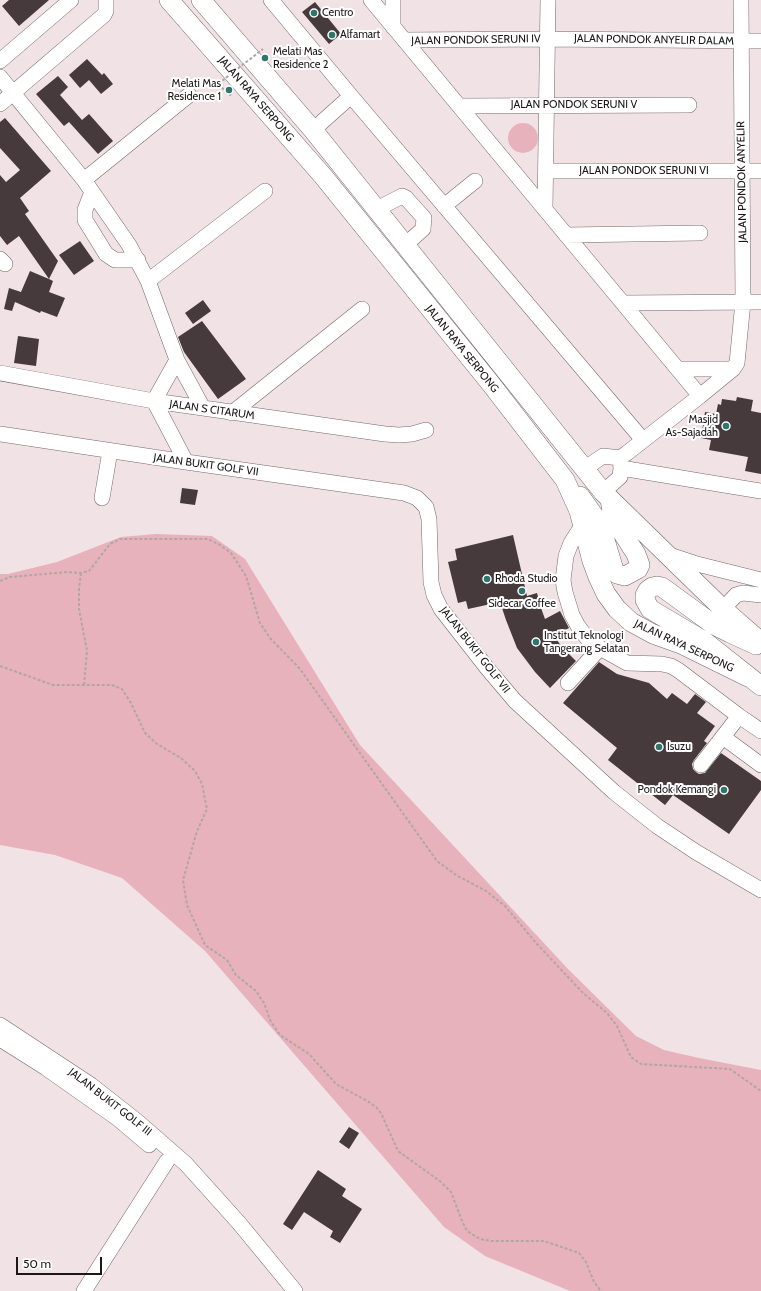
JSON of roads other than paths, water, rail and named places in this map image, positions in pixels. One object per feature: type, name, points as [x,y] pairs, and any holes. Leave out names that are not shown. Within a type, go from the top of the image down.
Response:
[{"type":"main road","name":"JALAN RAYA SERPONG","points":[[169,0],[323,176],[566,480],[584,524],[592,561],[598,577],[606,594],[617,609],[631,622],[653,634],[681,644],[755,681]]},
{"type":"main road","name":"JALAN RAYA SERPONG","points":[[201,0],[313,130],[607,496],[723,609],[761,642]]},
{"type":"main road","points":[[566,480],[587,505],[603,531],[614,570],[621,576],[626,576],[635,572],[640,565],[636,554],[615,521],[607,496]]},
{"type":"main road","points":[[755,681],[704,640],[650,609],[645,600],[645,595],[652,587],[662,587],[714,625],[761,647]]},
{"type":"street","points":[[0,61],[71,0]]},
{"type":"street","points":[[0,104],[104,15],[106,11],[106,0]]},
{"type":"street","points":[[271,0],[643,440]]},
{"type":"street","points":[[371,0],[700,396]]},
{"type":"street","points":[[393,0],[393,27]]},
{"type":"street","points":[[545,209],[548,0]]},
{"type":"street","name":"JALAN PONDOK ANYELIR","points":[[740,366],[743,302],[741,0]]},
{"type":"street","name":"JALAN PONDOK SERUNI IV","points":[[404,40],[548,39]]},
{"type":"street","name":"JALAN PONDOK ANYELIR DALAM","points":[[548,39],[761,41]]},
{"type":"street","points":[[0,77],[88,186],[129,245],[148,281],[177,360],[203,408]]},
{"type":"street","points":[[138,260],[115,260],[106,254],[85,220],[88,186],[189,95]]},
{"type":"street","points":[[313,130],[351,96]]},
{"type":"street","name":"JALAN PONDOK SERUNI V","points":[[459,106],[689,105]]},
{"type":"street","points":[[742,171],[761,171]]},
{"type":"street","name":"JALAN PONDOK SERUNI VI","points":[[546,172],[742,171]]},
{"type":"street","points":[[444,206],[475,181]]},
{"type":"street","points":[[148,281],[265,191]]},
{"type":"street","points":[[377,209],[402,196],[406,198],[424,218],[423,229],[405,245]]},
{"type":"street","points":[[566,235],[700,233]]},
{"type":"street","points":[[623,302],[761,302]]},
{"type":"street","points":[[232,412],[362,309]]},
{"type":"street","points":[[177,360],[154,401],[186,462]]},
{"type":"street","points":[[617,461],[740,366]]},
{"type":"street","points":[[678,369],[740,366]]},
{"type":"street","name":"JALAN S CITARUM","points":[[0,373],[154,401],[385,434],[406,434],[426,430]]},
{"type":"street","name":"JALAN BUKIT GOLF VII","points":[[0,434],[404,493],[417,498],[426,507],[429,519],[431,582],[434,595],[441,609],[515,701],[614,792],[657,826],[696,852],[761,890]]},
{"type":"street","points":[[102,498],[110,451]]},
{"type":"street","points":[[584,469],[603,456],[617,461],[761,491]]},
{"type":"street","points":[[607,496],[620,477],[617,461]]},
{"type":"street","points":[[584,524],[571,543],[566,556],[563,580],[572,615],[587,638],[600,648],[627,664],[662,664],[671,666],[739,716],[760,729]]},
{"type":"street","points":[[667,555],[761,580]]},
{"type":"street","points":[[723,609],[736,595],[743,593],[761,595]]},
{"type":"street","points":[[568,683],[600,648]]},
{"type":"street","points":[[701,765],[739,716]]},
{"type":"street","points":[[723,737],[761,765]]},
{"type":"street","name":"JALAN BUKIT GOLF III","points":[[0,1026],[84,1080],[112,1101],[186,1164],[284,1275],[296,1291]]},
{"type":"street","name":"JALAN BUKIT GOLF III","points":[[0,1039],[46,1068],[117,1118],[192,1182],[210,1191]]},
{"type":"street","points":[[84,1291],[167,1161]]},
{"type":"place","name":"Centro","points":[[314,13]]},
{"type":"place","name":"Alfamart","points":[[332,35]]},
{"type":"place","name":"Melati Mas Residence 2","points":[[265,58]]},
{"type":"place","name":"Melati Mas Residence 1","points":[[229,90]]},
{"type":"place","name":"Masjid As-Sajadah","points":[[726,426]]},
{"type":"place","name":"Rhoda Studio","points":[[487,579]]},
{"type":"place","name":"Sidecar Coffee","points":[[522,591]]},
{"type":"place","name":"Institut Teknologi Tangerang Selatan","points":[[536,642]]},
{"type":"place","name":"Isuzu","points":[[659,747]]},
{"type":"place","name":"Pondok Kemangi","points":[[724,790]]}]
